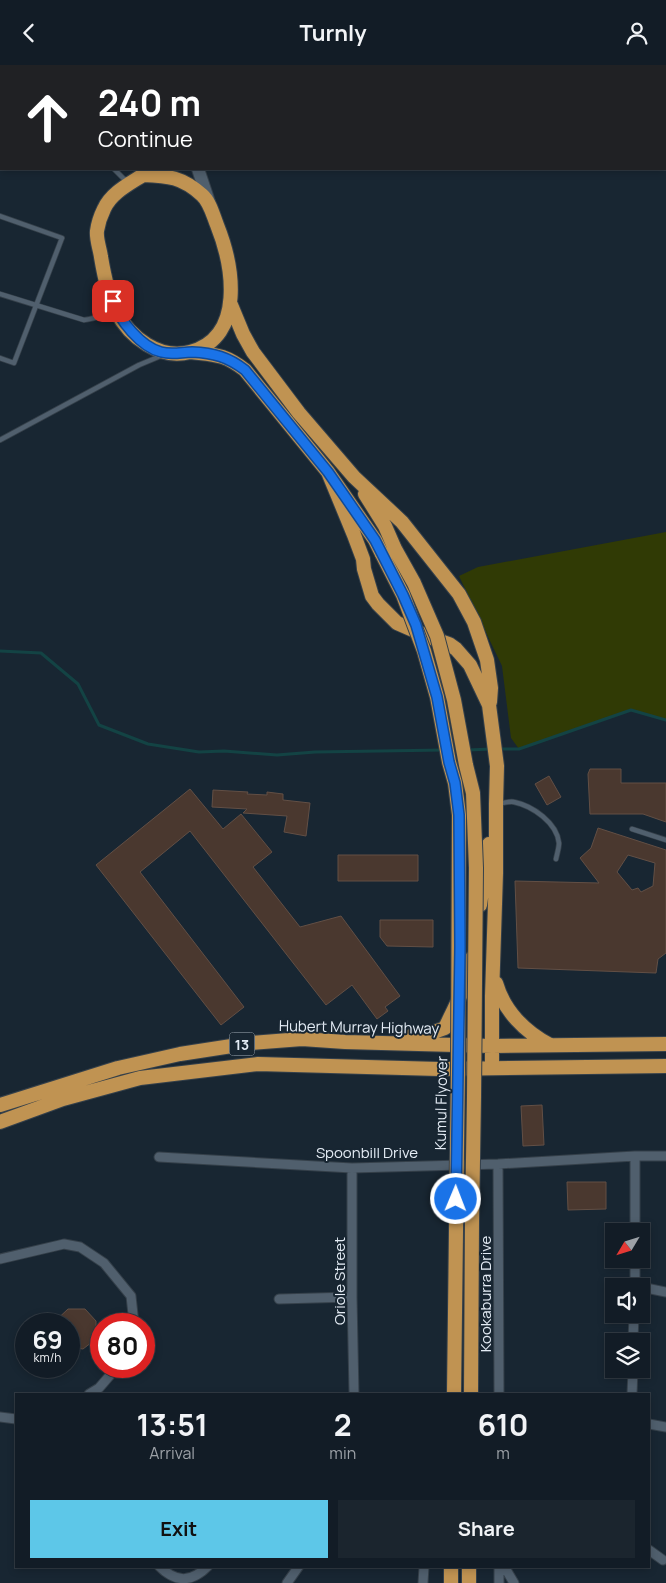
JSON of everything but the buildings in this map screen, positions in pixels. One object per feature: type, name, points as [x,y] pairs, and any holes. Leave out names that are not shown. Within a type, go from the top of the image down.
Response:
[{"type":"highway","points":[[471,1393],[476,868],[473,793],[454,700],[437,636],[414,583],[389,552],[375,540],[328,472],[245,370],[232,360],[222,356],[191,352],[158,352],[147,345],[125,324],[116,312],[103,270],[97,232],[107,203],[125,186],[139,178],[163,176],[181,179],[204,196],[211,208],[221,235],[231,274],[231,305],[253,352],[299,413],[354,477],[402,522],[459,594],[474,622],[487,660],[497,765],[496,873],[492,960],[492,1068]]},
{"type":"highway","points":[[191,352],[210,343],[220,331],[231,305]]},
{"type":"highway","points":[[328,472],[354,535],[372,595],[378,604],[397,623],[449,644],[456,649],[470,665],[491,710]]},
{"type":"highway","points":[[354,477],[385,526],[389,552]]},
{"type":"highway","name":"Kumul Flyover","points":[[389,552],[424,651],[437,697],[449,762],[455,783],[459,815],[460,947],[454,1393]]},
{"type":"highway","points":[[345,1042],[423,1036],[445,1028],[470,971],[496,804]]},
{"type":"highway","points":[[492,960],[500,997],[506,1007],[522,1026],[537,1038],[550,1045]]},
{"type":"highway","name":"Hubert Murray Highway","points":[[0,1105],[118,1068],[180,1054],[260,1042],[302,1039],[492,1046],[666,1044]]},
{"type":"highway","name":"13","points":[[0,1122],[63,1099],[140,1078],[258,1064],[439,1069],[666,1066]]},
{"type":"highway","points":[[451,1568],[451,1583]]},
{"type":"highway","points":[[469,1568],[469,1583]]},
{"type":"main road","points":[[139,178],[156,170]]},
{"type":"main road","points":[[198,170],[211,208]]},
{"type":"street","name":"Spoonbill Drive","points":[[158,1157],[352,1168],[498,1164],[666,1155]]},
{"type":"street","points":[[635,1156],[635,1223]]},
{"type":"street","name":"Kookaburra Drive","points":[[498,1164],[499,1393]]},
{"type":"street","name":"Oriole Street","points":[[352,1168],[354,1393]]},
{"type":"street","points":[[0,1259],[64,1244],[80,1247],[104,1263],[131,1296],[133,1313]]},
{"type":"street","points":[[650,1289],[666,1292]]},
{"type":"street","points":[[280,1299],[352,1297]]},
{"type":"street","points":[[91,1393],[99,1388],[108,1378]]},
{"type":"street","points":[[632,1378],[632,1393]]},
{"type":"street","points":[[0,1417],[15,1419]]},
{"type":"street","points":[[650,1424],[666,1427]]},
{"type":"street","points":[[650,1551],[663,1560]]},
{"type":"street","points":[[160,1568],[173,1578],[181,1581],[188,1581],[198,1577],[206,1568]]},
{"type":"street","points":[[287,1583],[298,1568]]},
{"type":"street","points":[[423,1583],[424,1568]]},
{"type":"street","points":[[499,1568],[499,1583]]},
{"type":"street","points":[[505,1568],[514,1583]]},
{"type":"lane","points":[[115,170],[124,179],[139,178]]},
{"type":"lane","points":[[0,216],[62,238],[14,363],[0,358]]},
{"type":"lane","points":[[0,294],[84,320],[116,312]]},
{"type":"lane","points":[[0,440],[139,365],[167,353]]},
{"type":"lane","points":[[496,804],[513,802],[535,811],[549,823],[556,833],[559,845],[556,859]]},
{"type":"lane","points":[[632,829],[666,840]]},
{"type":"green space","points":[[666,532],[666,720],[631,710],[519,749],[511,738],[502,666],[459,576],[478,567]]},
{"type":"waterway","points":[[0,651],[41,653],[78,684],[99,725],[148,744],[199,752],[224,751],[277,755],[315,752],[444,750]]},
{"type":"waterway","points":[[498,749],[519,749],[631,710],[666,720]]},
{"type":"waterway","points":[[468,750],[491,749]]},
{"type":"route","points":[[113,301],[116,312],[125,324],[147,345],[158,352],[191,352],[222,356],[232,360],[245,370],[328,472],[375,540],[416,625],[437,697],[449,762],[455,783],[459,815],[460,947],[456,1199]]}]
